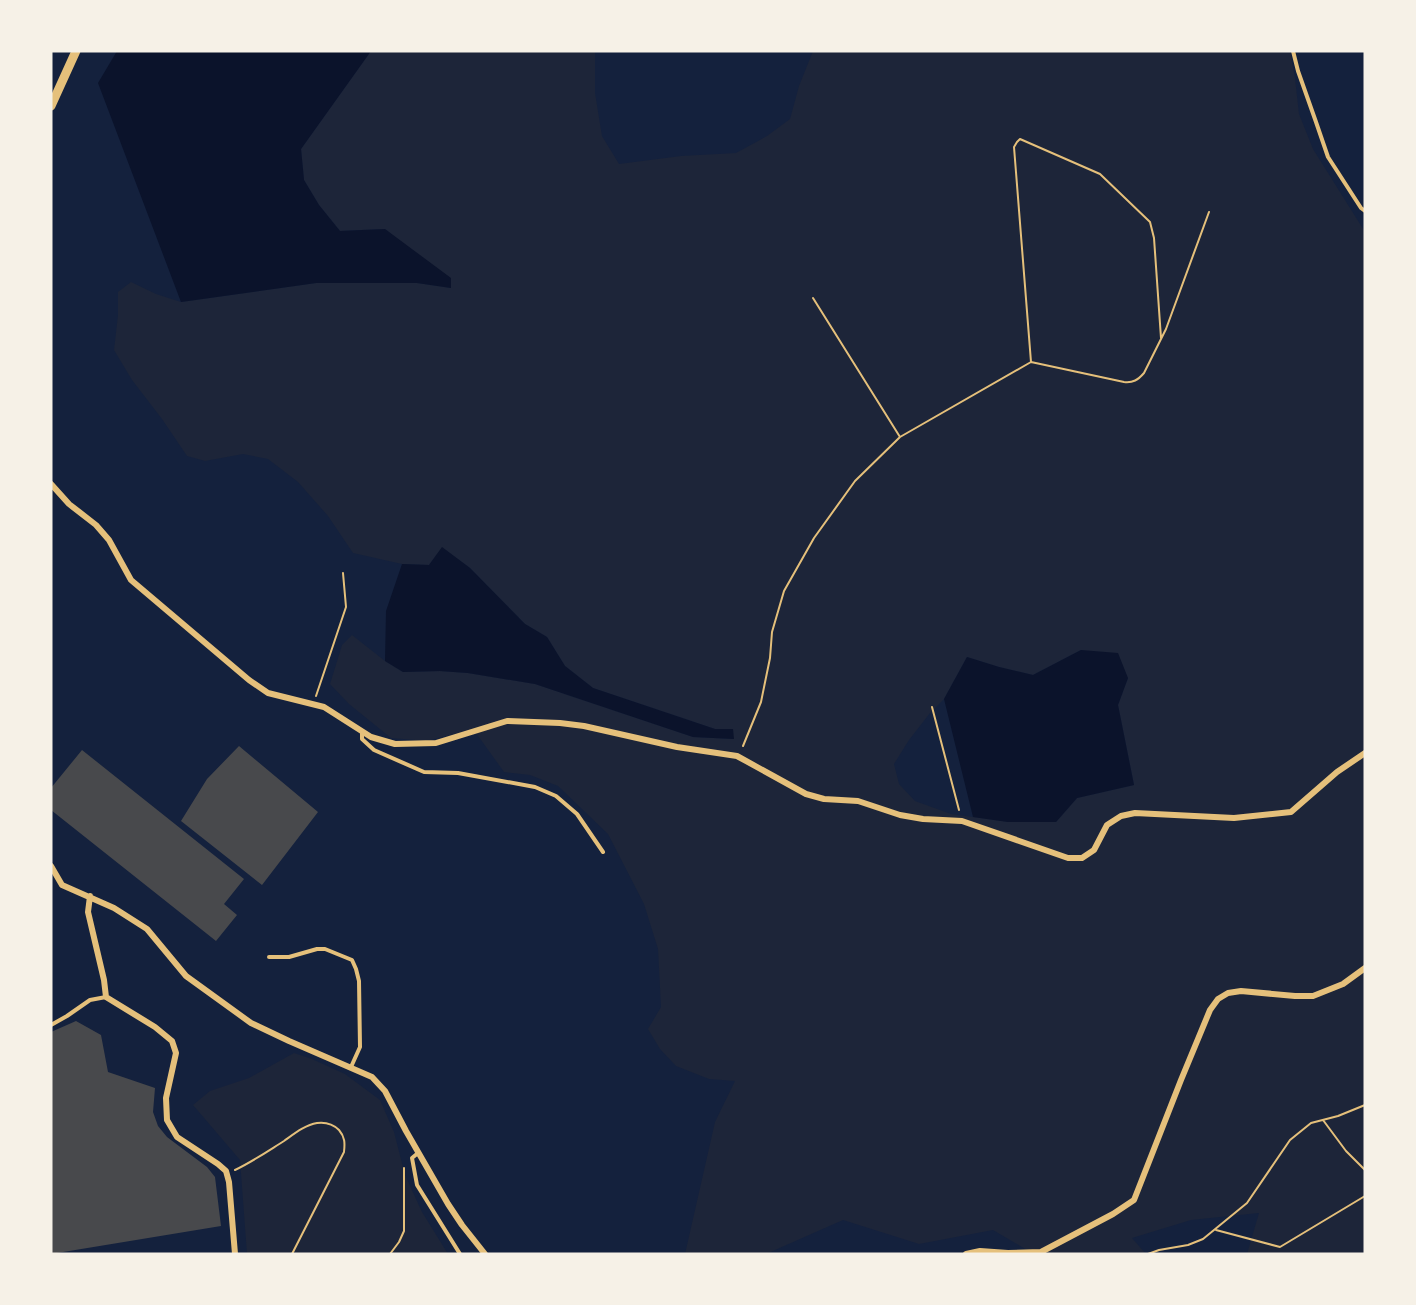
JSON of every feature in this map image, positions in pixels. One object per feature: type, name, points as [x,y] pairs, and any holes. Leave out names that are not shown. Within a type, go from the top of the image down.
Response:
[{"type":"street","points":[[51,106],[75,51]]},
{"type":"street","points":[[51,483],[69,504],[96,525],[109,540],[131,580],[249,680],[268,693],[324,707],[371,736],[395,744],[436,743],[507,721],[584,726],[678,747],[737,756],[806,794],[824,799],[858,801],[900,815],[923,819],[962,821],[1068,858],[1082,858],[1094,850],[1107,825],[1121,816],[1135,813],[1234,818],[1291,812],[1337,772],[1365,753]]},
{"type":"street","points":[[51,867],[62,885],[114,908],[147,929],[186,976],[251,1023],[372,1077],[386,1091],[462,1226],[485,1254]]},
{"type":"street","points":[[90,896],[88,912],[106,997],[155,1027],[172,1041],[176,1053],[166,1098],[167,1120],[177,1137],[218,1164],[227,1174],[235,1254]]},
{"type":"street","points":[[966,1254],[980,1251],[1041,1252],[1113,1214],[1134,1200],[1180,1080],[1210,1010],[1218,999],[1228,993],[1241,991],[1313,996],[1343,984],[1365,968]]},
{"type":"lane","points":[[1293,51],[1328,158],[1365,212]]},
{"type":"lane","points":[[362,730],[362,739],[374,750],[424,772],[458,773],[535,787],[556,796],[577,814],[603,852]]},
{"type":"lane","points":[[269,957],[289,957],[325,949],[352,960],[358,981],[360,1047],[351,1067]]},
{"type":"lane","points":[[51,1025],[90,1000],[106,997]]},
{"type":"lane","points":[[419,1153],[412,1158],[417,1185],[460,1254]]},
{"type":"path","points":[[1031,362],[1014,147],[1020,140],[1100,174],[1150,222],[1154,238],[1161,340]]},
{"type":"path","points":[[737,756],[761,702],[770,658],[772,632],[784,591],[814,538],[855,482],[900,437],[1031,362],[1132,383],[1140,378],[1166,329],[1209,212]]},
{"type":"path","points":[[813,298],[900,437]]},
{"type":"path","points":[[314,704],[346,608],[343,573]]},
{"type":"path","points":[[932,707],[962,821]]},
{"type":"path","points":[[1148,1254],[1188,1245],[1203,1239],[1247,1203],[1290,1140],[1311,1123],[1338,1116],[1365,1105]]},
{"type":"path","points":[[1323,1120],[1346,1151],[1365,1170]]},
{"type":"path","points":[[227,1174],[251,1162],[306,1126],[325,1122],[334,1125],[340,1131],[344,1137],[344,1152],[292,1254]]},
{"type":"path","points":[[390,1254],[404,1231],[404,1160]]},
{"type":"path","points":[[1216,1230],[1280,1247],[1365,1196]]},
{"type":"shaded area","points":[[117,51],[371,51],[301,149],[304,180],[319,205],[340,231],[385,229],[451,278],[451,288],[417,283],[316,283],[181,302],[98,83]]},
{"type":"shaded area","points":[[371,51],[595,51],[595,93],[602,136],[619,164],[681,156],[736,153],[767,136],[790,119],[799,86],[813,51],[1290,51],[1299,114],[1313,149],[1365,232],[1365,1254],[1247,1254],[1259,1213],[1191,1220],[1132,1238],[1146,1254],[1034,1254],[993,1230],[919,1244],[843,1220],[766,1254],[685,1254],[715,1122],[735,1081],[709,1079],[676,1066],[660,1049],[648,1029],[661,1007],[658,949],[644,904],[608,834],[558,786],[530,775],[504,772],[476,733],[454,734],[427,741],[391,738],[349,704],[330,684],[342,645],[352,635],[403,672],[468,673],[535,684],[693,737],[733,739],[733,729],[715,729],[593,688],[565,666],[547,637],[525,624],[470,568],[442,548],[429,565],[402,564],[353,553],[328,516],[298,482],[268,459],[243,454],[205,461],[187,456],[132,380],[114,350],[118,292],[131,282],[156,294],[181,302],[316,283],[417,283],[451,288],[385,229],[340,231],[319,205],[304,180],[301,149]],"holes":[[[1081,650],[1128,678],[1118,705],[1134,785],[1077,798],[1056,822],[1009,822],[951,814],[915,801],[899,784],[894,764],[909,740],[944,699],[967,657],[1033,675]]]},
{"type":"shaded area","points":[[442,547],[470,568],[525,624],[547,637],[565,666],[593,688],[715,729],[733,729],[734,739],[693,737],[535,684],[468,673],[403,672],[385,661],[386,611],[402,564],[429,565]]},
{"type":"shaded area","points":[[1081,650],[1118,653],[1128,678],[1118,705],[1134,785],[1077,798],[1056,822],[1008,822],[973,817],[944,699],[967,657],[1033,675]]},
{"type":"shaded area","points":[[294,1053],[345,1074],[380,1100],[394,1132],[405,1175],[422,1212],[448,1254],[247,1254],[240,1160],[193,1105],[210,1091],[249,1078]]},
{"type":"building","points":[[239,746],[318,812],[262,885],[181,821],[207,779]]},
{"type":"building","points":[[82,750],[244,879],[224,904],[237,915],[216,941],[51,810],[51,788]]},
{"type":"building","points":[[76,1021],[101,1035],[108,1072],[155,1088],[153,1112],[158,1126],[167,1137],[207,1167],[215,1177],[221,1226],[51,1254],[51,1032]]}]
